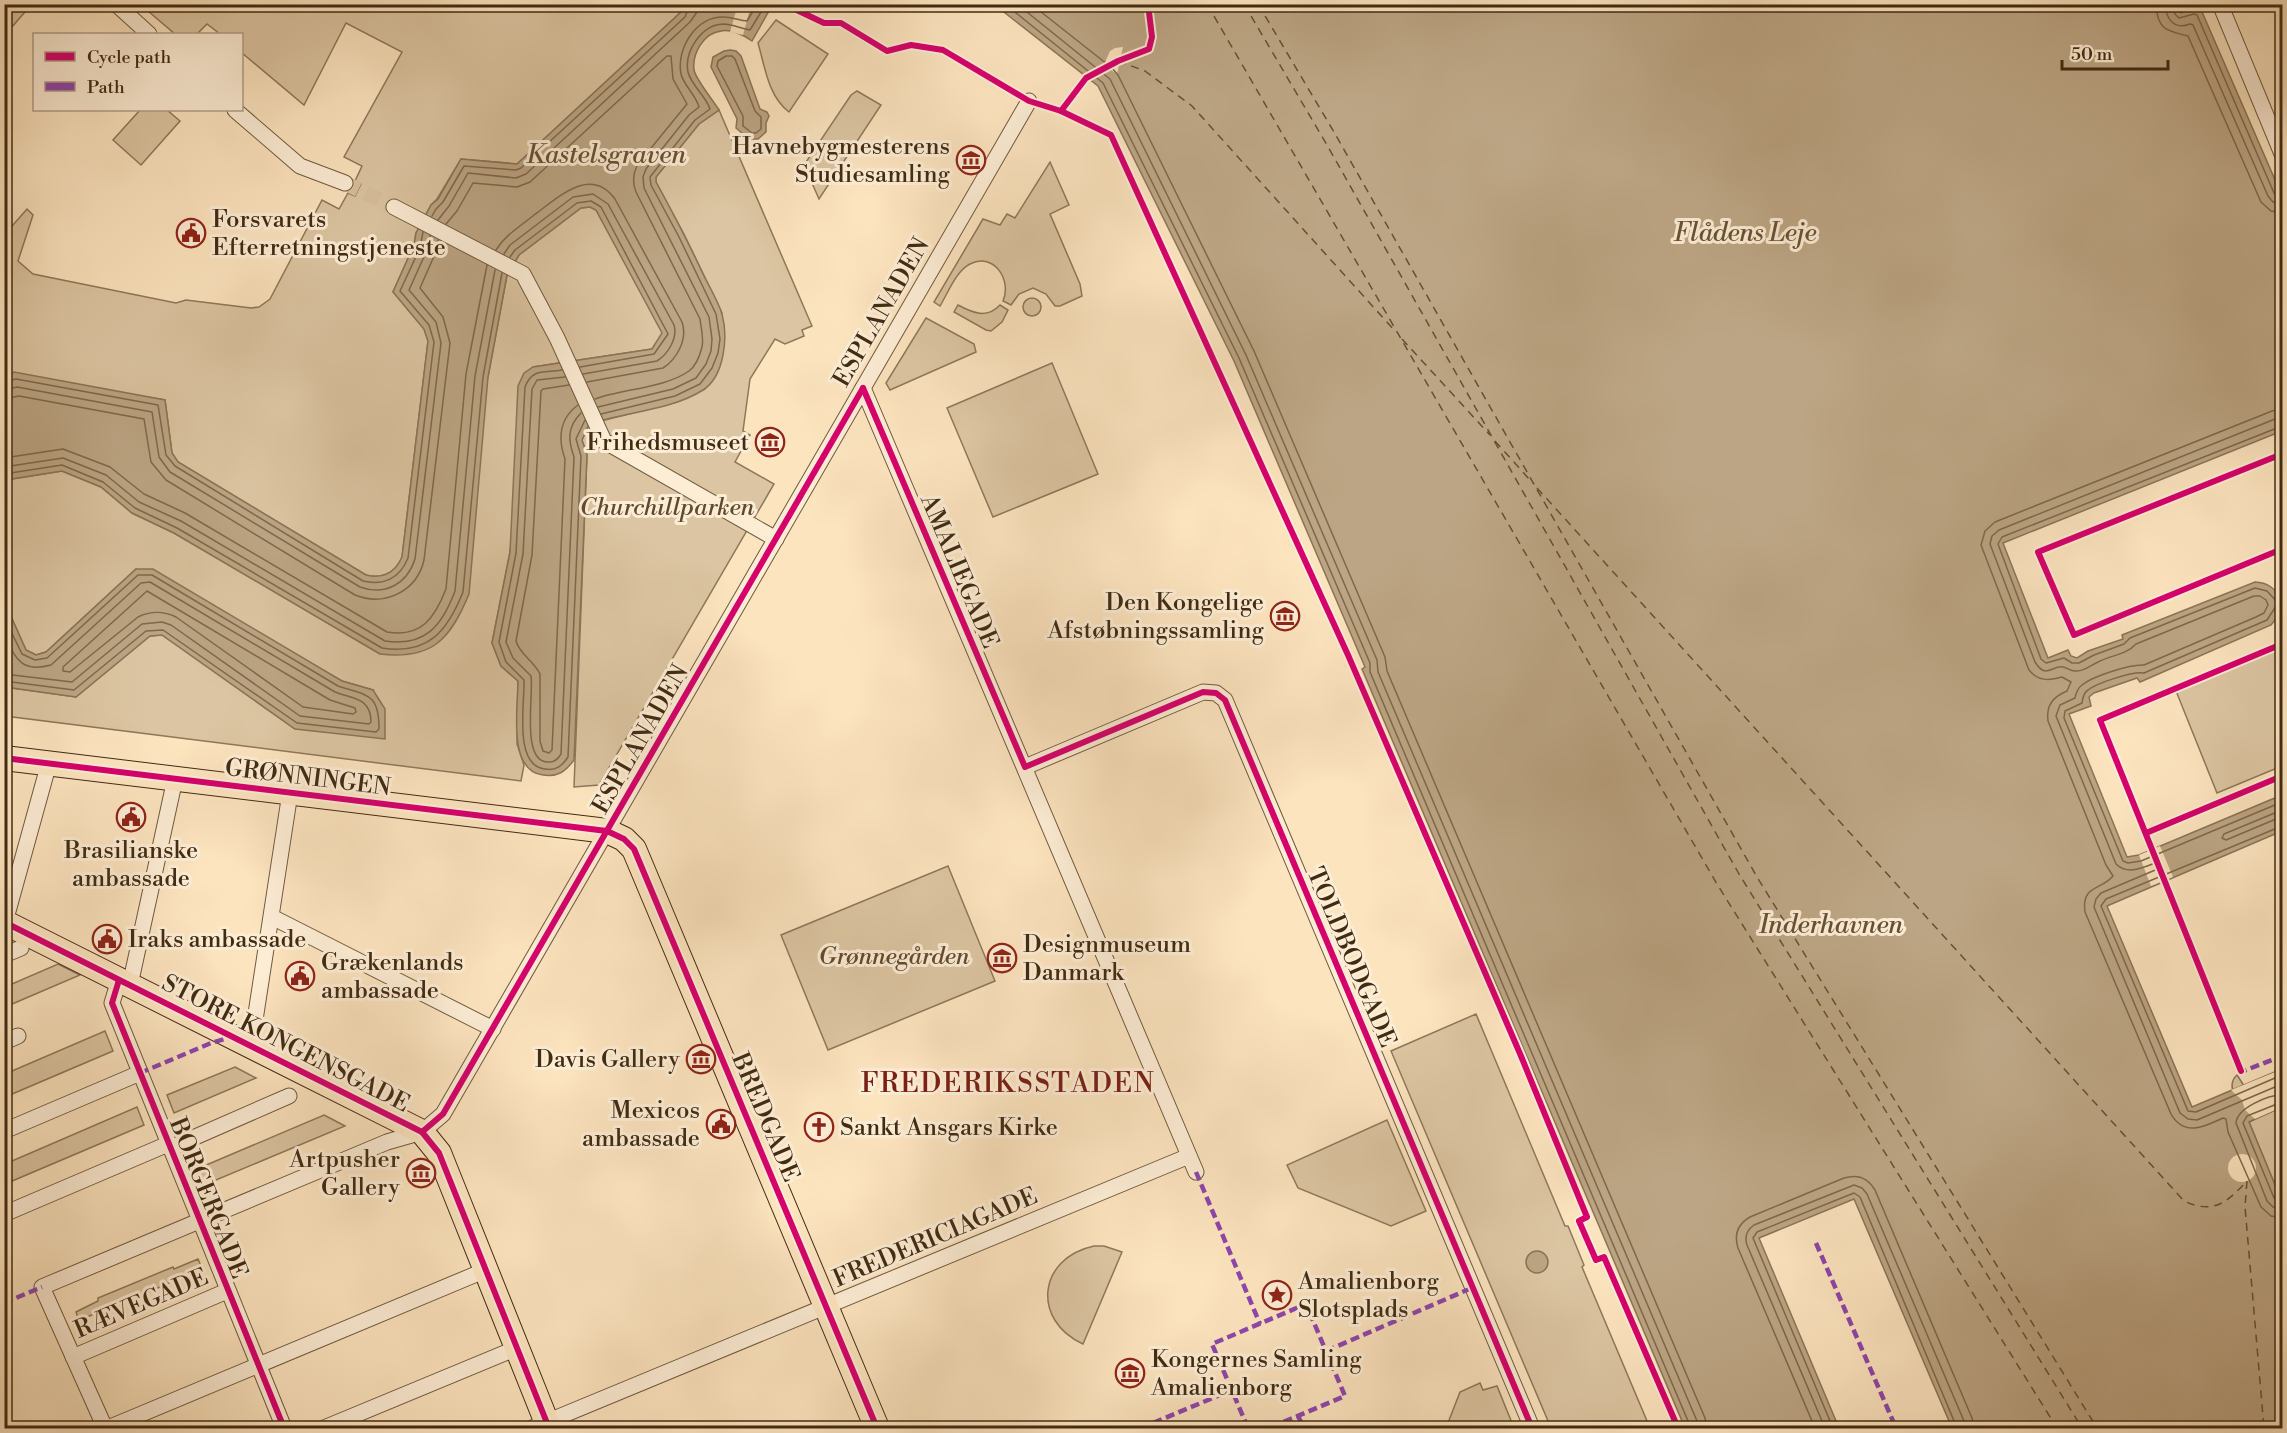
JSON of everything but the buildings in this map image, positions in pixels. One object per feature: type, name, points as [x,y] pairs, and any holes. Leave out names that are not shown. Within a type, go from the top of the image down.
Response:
[{"type":"main road","name":"GRØNNINGEN","points":[[4,758],[607,831]]},
{"type":"main road","name":"BREDGADE","points":[[607,831],[624,839],[634,849],[877,1428]]},
{"type":"main road","name":"STORE KONGENSGADE","points":[[5,922],[422,1132],[439,1153],[517,1348],[543,1426]]},
{"type":"street","points":[[116,4],[148,33]]},
{"type":"street","points":[[2220,4],[2283,154]]},
{"type":"street","name":"ESPLANADEN","points":[[422,1132],[443,1114],[1029,101]]},
{"type":"street","points":[[236,111],[300,166],[345,183]]},
{"type":"street","points":[[394,207],[523,274],[550,323],[604,441],[776,539]]},
{"type":"street","name":"AMALIEGADE","points":[[863,388],[1196,1172]]},
{"type":"street","name":"TOLDBODGADE","points":[[1025,767],[1203,692],[1216,693],[1225,700],[1532,1428]]},
{"type":"street","points":[[5,922],[49,764]]},
{"type":"street","name":"BORGERGADE","points":[[175,779],[124,982],[112,1003],[284,1428]]},
{"type":"street","points":[[252,1046],[290,793]]},
{"type":"street","points":[[272,917],[493,1029]]},
{"type":"street","points":[[4,955],[21,948]]},
{"type":"street","points":[[4,1131],[140,1073]]},
{"type":"street","points":[[4,1214],[289,1096]]},
{"type":"street","points":[[422,1132],[387,1142],[42,1287],[73,1357],[106,1428],[486,1270]]},
{"type":"street","name":"FREDERICIAGADE","points":[[543,1426],[1189,1156]]},
{"type":"street","name":"RÆVEGADE","points":[[73,1357],[227,1291]]},
{"type":"street","points":[[324,1428],[517,1348]]},
{"type":"green space","points":[[4,5],[31,5],[5,35]]},
{"type":"green space","points":[[141,5],[686,5],[517,164],[461,159],[416,233],[414,245],[393,292],[424,329],[428,341],[402,557],[388,574],[366,575],[178,462],[172,453],[165,400],[8,375],[5,380],[5,234],[27,209],[33,215],[18,261],[33,274],[176,303],[186,300],[251,308],[259,307],[270,299],[322,200],[339,209],[348,193],[355,196],[361,184],[355,181],[362,166],[344,157],[402,52],[346,23],[304,105],[243,54],[243,33],[219,33],[207,24],[198,33],[174,33]]},
{"type":"green space","points":[[776,20],[828,54],[789,112],[776,98],[765,71],[758,43]]},
{"type":"green space","points":[[857,91],[881,105],[819,199],[804,165],[851,95]]},
{"type":"green space","name":"Churchillparken","points":[[719,110],[812,326],[802,330],[804,336],[785,344],[775,339],[750,379],[743,431],[750,435],[735,462],[774,484],[599,785],[574,787],[587,455],[582,440],[589,424],[677,402],[705,389],[722,313],[656,182],[656,177],[699,124]]},
{"type":"green space","points":[[139,111],[168,111],[180,121],[141,165],[113,140]]},
{"type":"green space","points":[[1050,162],[1069,205],[1050,214],[1080,284],[1082,296],[1055,306],[1046,294],[1033,288],[1019,294],[1011,305],[1003,301],[1005,285],[999,270],[987,262],[979,261],[965,267],[940,306],[934,302],[983,219],[1000,225],[1007,214],[1015,218]]},
{"type":"green space","points":[[590,207],[596,210],[663,333],[652,349],[533,367],[510,552],[492,643],[501,666],[518,681],[517,744],[524,765],[521,781],[5,716],[5,687],[76,697],[150,636],[162,635],[295,729],[373,690],[342,681],[136,569],[46,652],[36,655],[26,650],[5,603],[5,480],[62,471],[101,487],[132,513],[174,533],[380,654],[488,377],[507,275],[519,255],[581,208]]},
{"type":"green space","points":[[1032,298],[1038,301],[1041,307],[1038,313],[1032,316],[1026,313],[1023,307],[1026,301]]},
{"type":"green space","points":[[958,305],[980,313],[990,312],[1000,305],[1008,310],[1002,322],[991,331],[954,312]]},
{"type":"green space","points":[[926,318],[974,344],[976,352],[890,390],[886,383]]},
{"type":"green space","points":[[1052,363],[1098,474],[993,517],[947,408]]},
{"type":"green space","points":[[2282,647],[2282,766],[2217,793],[2176,691]]},
{"type":"green space","name":"Grønnegården","points":[[948,866],[995,981],[828,1050],[781,935]]},
{"type":"green space","points":[[58,964],[80,975],[5,1007],[5,987]]},
{"type":"green space","points":[[1476,1014],[1565,1226],[1568,1226],[1584,1265],[1582,1267],[1650,1428],[1551,1428],[1391,1051]]},
{"type":"green space","points":[[105,1031],[113,1051],[5,1097],[5,1074]]},
{"type":"green space","points":[[235,1067],[256,1078],[174,1113],[167,1095]]},
{"type":"green space","points":[[2237,1075],[2263,1115],[2282,1107],[2282,1202],[2249,1122],[2255,1119],[2233,1092],[2233,1080]]},
{"type":"green space","points":[[137,1107],[144,1125],[5,1184],[5,1164]]},
{"type":"green space","points":[[324,1115],[345,1126],[204,1185],[197,1169]]},
{"type":"green space","points":[[1387,1120],[1426,1211],[1391,1226],[1298,1188],[1287,1165]]},
{"type":"green space","points":[[1094,1246],[1104,1246],[1122,1252],[1083,1344],[1066,1333],[1055,1320],[1049,1306],[1048,1290],[1052,1276],[1061,1263],[1075,1253]]},
{"type":"green space","points":[[198,1259],[202,1268],[100,1314],[98,1312],[79,1321],[76,1312],[98,1301],[98,1298]]},
{"type":"green space","points":[[1480,1383],[1483,1390],[1497,1386],[1514,1428],[1446,1428],[1460,1392]]},
{"type":"water","points":[[2177,4],[2181,13],[2199,5],[2282,196],[2282,431],[2003,543],[2048,658],[2068,650],[2071,656],[2077,658],[2088,651],[2123,639],[2122,635],[2255,582],[2264,583],[2275,591],[2278,597],[2279,611],[2271,625],[2140,682],[2137,678],[2094,693],[2089,697],[2091,706],[2069,714],[2127,857],[2139,855],[2282,795],[2282,831],[2107,906],[2192,1107],[2282,1069],[2282,1107],[2249,1122],[2282,1202],[2282,1428],[1952,1428],[1854,1199],[1759,1238],[1839,1428],[1685,1428],[1362,669],[1365,667],[1234,361],[1098,86],[995,5]]},
{"type":"water","name":"Kastelsgraven","points":[[686,5],[762,5],[770,9],[752,41],[737,33],[725,31],[709,36],[700,45],[695,57],[695,74],[719,110],[699,124],[656,177],[656,182],[720,309],[725,333],[723,355],[716,375],[703,390],[677,402],[589,424],[582,440],[587,455],[574,760],[564,771],[553,775],[543,775],[532,771],[524,762],[517,736],[518,681],[501,666],[492,643],[510,552],[518,386],[524,373],[533,367],[652,349],[662,333],[596,210],[590,207],[581,208],[519,255],[507,275],[488,377],[469,594],[446,635],[426,650],[413,654],[380,654],[174,533],[132,513],[101,487],[62,471],[5,480],[4,380],[14,372],[165,400],[172,453],[178,462],[366,575],[388,574],[402,557],[428,341],[424,329],[393,292],[414,245],[416,233],[461,159],[517,164]]},
{"type":"water","points":[[730,50],[736,51],[741,56],[760,109],[767,112],[769,116],[766,132],[758,139],[749,139],[736,128],[737,119],[711,67],[713,57]]},
{"type":"water","points":[[136,569],[153,569],[342,681],[373,690],[385,709],[385,739],[295,729],[162,635],[150,636],[76,697],[5,687],[5,603],[26,650],[36,655],[46,652]]},
{"type":"water","points":[[1533,1251],[1541,1251],[1548,1258],[1548,1266],[1541,1273],[1533,1273],[1526,1266],[1526,1258]]},
{"type":"pier","points":[[738,4],[751,5],[743,35],[730,32]]},
{"type":"pier","points":[[1123,47],[1117,74],[1108,68],[1086,80],[1084,78],[1106,65],[1110,51]]},
{"type":"pier","points":[[2160,846],[2173,877],[2151,886],[2139,855]]},
{"type":"pier","points":[[2280,1070],[2282,1073],[2282,1107],[2255,1119],[2245,1110],[2242,1100],[2231,1090]]},
{"type":"pier","points":[[2242,1154],[2252,1158],[2256,1168],[2252,1178],[2242,1182],[2232,1178],[2228,1168],[2232,1158]]},
{"type":"ferry route","points":[[1119,61],[1149,49],[1152,37],[1148,4]]},
{"type":"ferry route","points":[[1207,4],[1717,884],[2057,1428]]},
{"type":"ferry route","points":[[1244,4],[1327,145],[1739,874],[2082,1428]]},
{"type":"ferry route","points":[[1258,4],[1334,132],[1757,877],[2097,1428]]},
{"type":"ferry route","points":[[1118,61],[1145,71],[1192,106],[1395,331]]},
{"type":"ferry route","points":[[1402,339],[1490,435]]},
{"type":"ferry route","points":[[1495,441],[1530,480]]},
{"type":"ferry route","points":[[1537,488],[2184,1201],[2204,1207],[2219,1204],[2233,1195],[2247,1181]]},
{"type":"ferry route","points":[[2247,1181],[2245,1207],[2264,1428]]},
{"type":"tunnel","points":[[345,183],[394,207]]},
{"type":"marked path","points":[[140,1073],[211,1043],[232,1037]]},
{"type":"marked path","points":[[2240,1069],[2241,1072],[2282,1056]]},
{"type":"marked path","points":[[1196,1172],[1260,1324]]},
{"type":"marked path","points":[[1816,1243],[1896,1428]]},
{"type":"marked path","points":[[4,1303],[42,1287]]},
{"type":"marked path","points":[[1326,1351],[1474,1287]]},
{"type":"marked path","points":[[1248,1428],[1212,1344],[1306,1304],[1345,1396],[1269,1428]]},
{"type":"marked path","points":[[1141,1428],[1232,1390]]},
{"type":"marked path","points":[[1298,1416],[1304,1428]]},
{"type":"cycle path","points":[[784,4],[824,23],[841,23],[887,51],[911,45],[943,50],[1029,101],[1061,111],[1111,135],[1348,655],[1521,1056],[1587,1217],[1579,1221],[1596,1260],[1604,1257],[1678,1428]]},
{"type":"cycle path","points":[[1061,111],[1086,78],[1118,61],[1149,49],[1152,37],[1148,4]]},
{"type":"cycle path","points":[[863,388],[1025,767],[1203,692],[1216,693],[1225,700],[1532,1428]]},
{"type":"cycle path","points":[[422,1132],[443,1114],[863,388]]},
{"type":"cycle path","points":[[2282,454],[2038,552],[2074,635],[2282,549]]},
{"type":"cycle path","points":[[2241,1071],[2100,720],[2282,644]]},
{"type":"cycle path","points":[[4,758],[607,831],[624,839],[634,849],[877,1428]]},
{"type":"cycle path","points":[[2146,833],[2282,776]]},
{"type":"cycle path","points":[[4,922],[422,1132],[439,1153],[549,1428]]},
{"type":"cycle path","points":[[119,980],[112,1003],[284,1428]]},
{"type":"place","name":"Havnebygmesterens Studiesamling","points":[[971,160]]},
{"type":"place","name":"Forsvarets Efterretningstjeneste","points":[[191,233]]},
{"type":"place","name":"Frihedsmuseet","points":[[770,442]]},
{"type":"place","name":"Den Kongelige Afstøbningssamling","points":[[1285,616]]},
{"type":"place","name":"Brasilianske ambassade","points":[[131,817]]},
{"type":"place","name":"Iraks ambassade","points":[[107,939]]},
{"type":"place","name":"Designmuseum Danmark","points":[[1002,958]]},
{"type":"place","name":"Grækenlands ambassade","points":[[300,976]]},
{"type":"place","name":"Davis Gallery","points":[[701,1059]]},
{"type":"place","name":"Mexicos ambassade","points":[[721,1124]]},
{"type":"place","name":"Sankt Ansgars Kirke","points":[[819,1127]]},
{"type":"place","name":"Artpusher Gallery","points":[[421,1173]]},
{"type":"place","name":"Amalienborg Slotsplads","points":[[1277,1295]]},
{"type":"place","name":"Kongernes Samling Amalienborg","points":[[1130,1373]]},
{"type":"district","name":"FREDERIKSSTADEN","points":[[1008,1083]]},
{"type":"water label","name":"Flådens Leje","points":[[1745,232]]},
{"type":"water label","name":"Inderhavnen","points":[[1831,924]]}]
